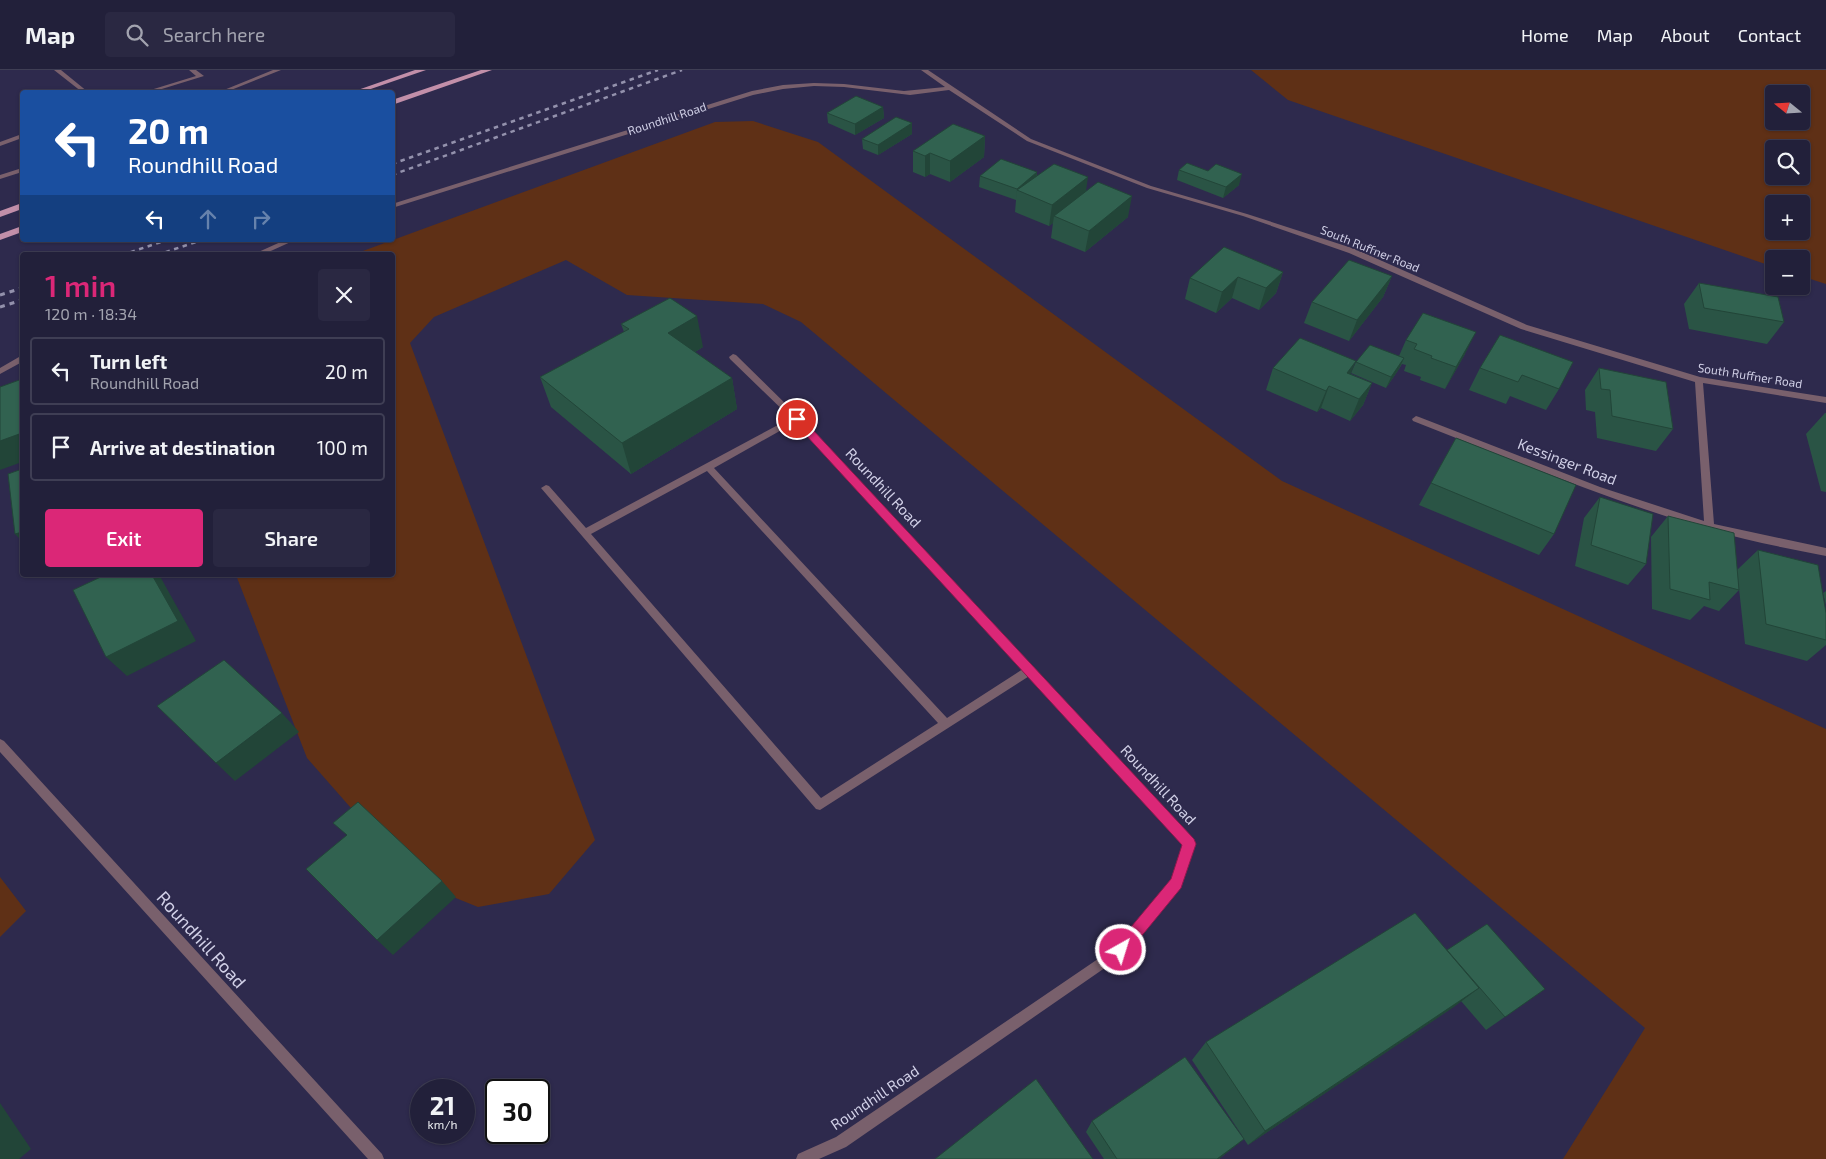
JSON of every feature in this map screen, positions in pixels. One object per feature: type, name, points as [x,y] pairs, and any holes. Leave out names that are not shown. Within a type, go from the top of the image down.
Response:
[{"type":"main road","points":[[362,90],[422,70]]},
{"type":"main road","points":[[395,102],[488,70]]},
{"type":"main road","points":[[0,214],[20,207]]},
{"type":"main road","points":[[0,237],[20,231]]},
{"type":"street","points":[[57,70],[82,90]]},
{"type":"street","points":[[154,90],[201,76],[192,70]]},
{"type":"street","points":[[227,90],[278,70]]},
{"type":"street","name":"South Ruffner Road","points":[[924,70],[1030,140],[1149,187],[1245,215],[1352,251],[1524,326],[1699,380],[1826,400]]},
{"type":"street","name":"Roundhill Road","points":[[395,205],[752,92],[794,85],[816,84],[851,86],[904,93],[919,93],[949,88]]},
{"type":"street","points":[[1,142],[20,137]]},
{"type":"street","points":[[0,177],[20,171]]},
{"type":"street","points":[[263,252],[286,242]]},
{"type":"street","name":"Roundhill Road","points":[[733,357],[797,419],[1190,844],[1176,883],[1121,950],[841,1142],[803,1159]]},
{"type":"street","points":[[0,371],[20,360]]},
{"type":"street","points":[[1699,380],[1709,526]]},
{"type":"street","points":[[584,533],[797,419]]},
{"type":"street","name":"Kessinger Road","points":[[1416,419],[1622,498],[1709,526],[1826,552]]},
{"type":"street","points":[[707,466],[946,724]]},
{"type":"street","points":[[546,488],[820,805],[1030,670]]},
{"type":"street","name":"Roundhill Road","points":[[0,744],[376,1159]]},
{"type":"shaded area","points":[[1251,70],[1826,70],[1826,284],[1810,279],[1810,250],[1765,250],[1765,264],[1288,100]]},
{"type":"shaded area","points":[[753,121],[818,142],[1282,481],[1826,729],[1826,1159],[1563,1159],[1645,1028],[801,322],[763,304],[627,295],[566,260],[434,317],[410,343],[595,840],[549,894],[478,907],[416,882],[307,758],[237,577],[395,577],[395,252],[360,252],[387,242],[395,242],[395,239],[715,122]]},
{"type":"shaded area","points":[[0,877],[26,911],[0,937]]},
{"type":"building","points":[[856,96],[883,107],[855,124],[827,113]]},
{"type":"building","points":[[896,117],[912,123],[878,145],[862,139]]},
{"type":"building","points":[[953,124],[985,136],[950,161],[930,153],[925,156],[913,151]]},
{"type":"building","points":[[1001,159],[1037,172],[1017,189],[980,176]]},
{"type":"building","points":[[1187,163],[1208,171],[1216,164],[1242,174],[1226,187],[1179,170]]},
{"type":"building","points":[[1054,164],[1088,177],[1052,205],[1017,190]]},
{"type":"building","points":[[1098,182],[1132,196],[1089,231],[1054,216]]},
{"type":"building","points":[[1224,247],[1283,272],[1266,288],[1238,277],[1222,292],[1190,278]]},
{"type":"building","points":[[1349,260],[1392,276],[1357,320],[1312,302]]},
{"type":"building","points":[[1699,283],[1778,297],[1784,322],[1704,308]]},
{"type":"building","points":[[670,298],[697,316],[668,333],[732,378],[622,443],[540,377],[629,329],[621,324]]},
{"type":"building","points":[[1423,313],[1476,332],[1456,367],[1431,358],[1432,356],[1414,349],[1417,344],[1406,340]]},
{"type":"building","points":[[1500,335],[1573,362],[1559,389],[1522,375],[1518,382],[1480,368]]},
{"type":"building","points":[[1300,338],[1356,361],[1347,373],[1372,383],[1359,399],[1329,386],[1326,391],[1273,368]]},
{"type":"building","points":[[1370,345],[1404,358],[1391,377],[1356,362]]},
{"type":"building","points":[[1599,368],[1666,382],[1673,429],[1612,416],[1610,390],[1601,389]]},
{"type":"building","points":[[20,380],[20,434],[0,441],[0,387]]},
{"type":"building","points":[[1456,438],[1576,485],[1554,534],[1431,483]]},
{"type":"building","points":[[20,470],[20,533],[15,534],[8,474]]},
{"type":"building","points":[[1600,497],[1653,514],[1646,564],[1591,545]]},
{"type":"building","points":[[1668,516],[1734,533],[1739,590],[1709,582],[1710,600],[1670,589]]},
{"type":"building","points":[[1758,550],[1818,565],[1826,613],[1826,640],[1766,624]]},
{"type":"building","points":[[101,577],[153,577],[178,621],[106,657],[73,590]]},
{"type":"building","points":[[224,660],[282,713],[216,763],[157,706]]},
{"type":"building","points":[[358,802],[442,881],[377,940],[306,869],[347,835],[333,823]]},
{"type":"building","points":[[1415,913],[1479,988],[1265,1131],[1206,1042]]},
{"type":"building","points":[[1487,924],[1545,989],[1505,1017],[1447,950]]},
{"type":"building","points":[[1185,1057],[1244,1139],[1217,1159],[1117,1159],[1092,1121]]},
{"type":"building","points":[[1036,1079],[1093,1159],[935,1159]]},
{"type":"railway","points":[[395,163],[658,70]]},
{"type":"railway","points":[[395,174],[682,70]]},
{"type":"railway","points":[[131,252],[161,242]]},
{"type":"railway","points":[[166,252],[196,242]]},
{"type":"railway","points":[[0,295],[20,289]]},
{"type":"railway","points":[[0,307],[20,301]]},
{"type":"route","points":[[797,419],[1190,844],[1176,883],[1121,950]]}]
